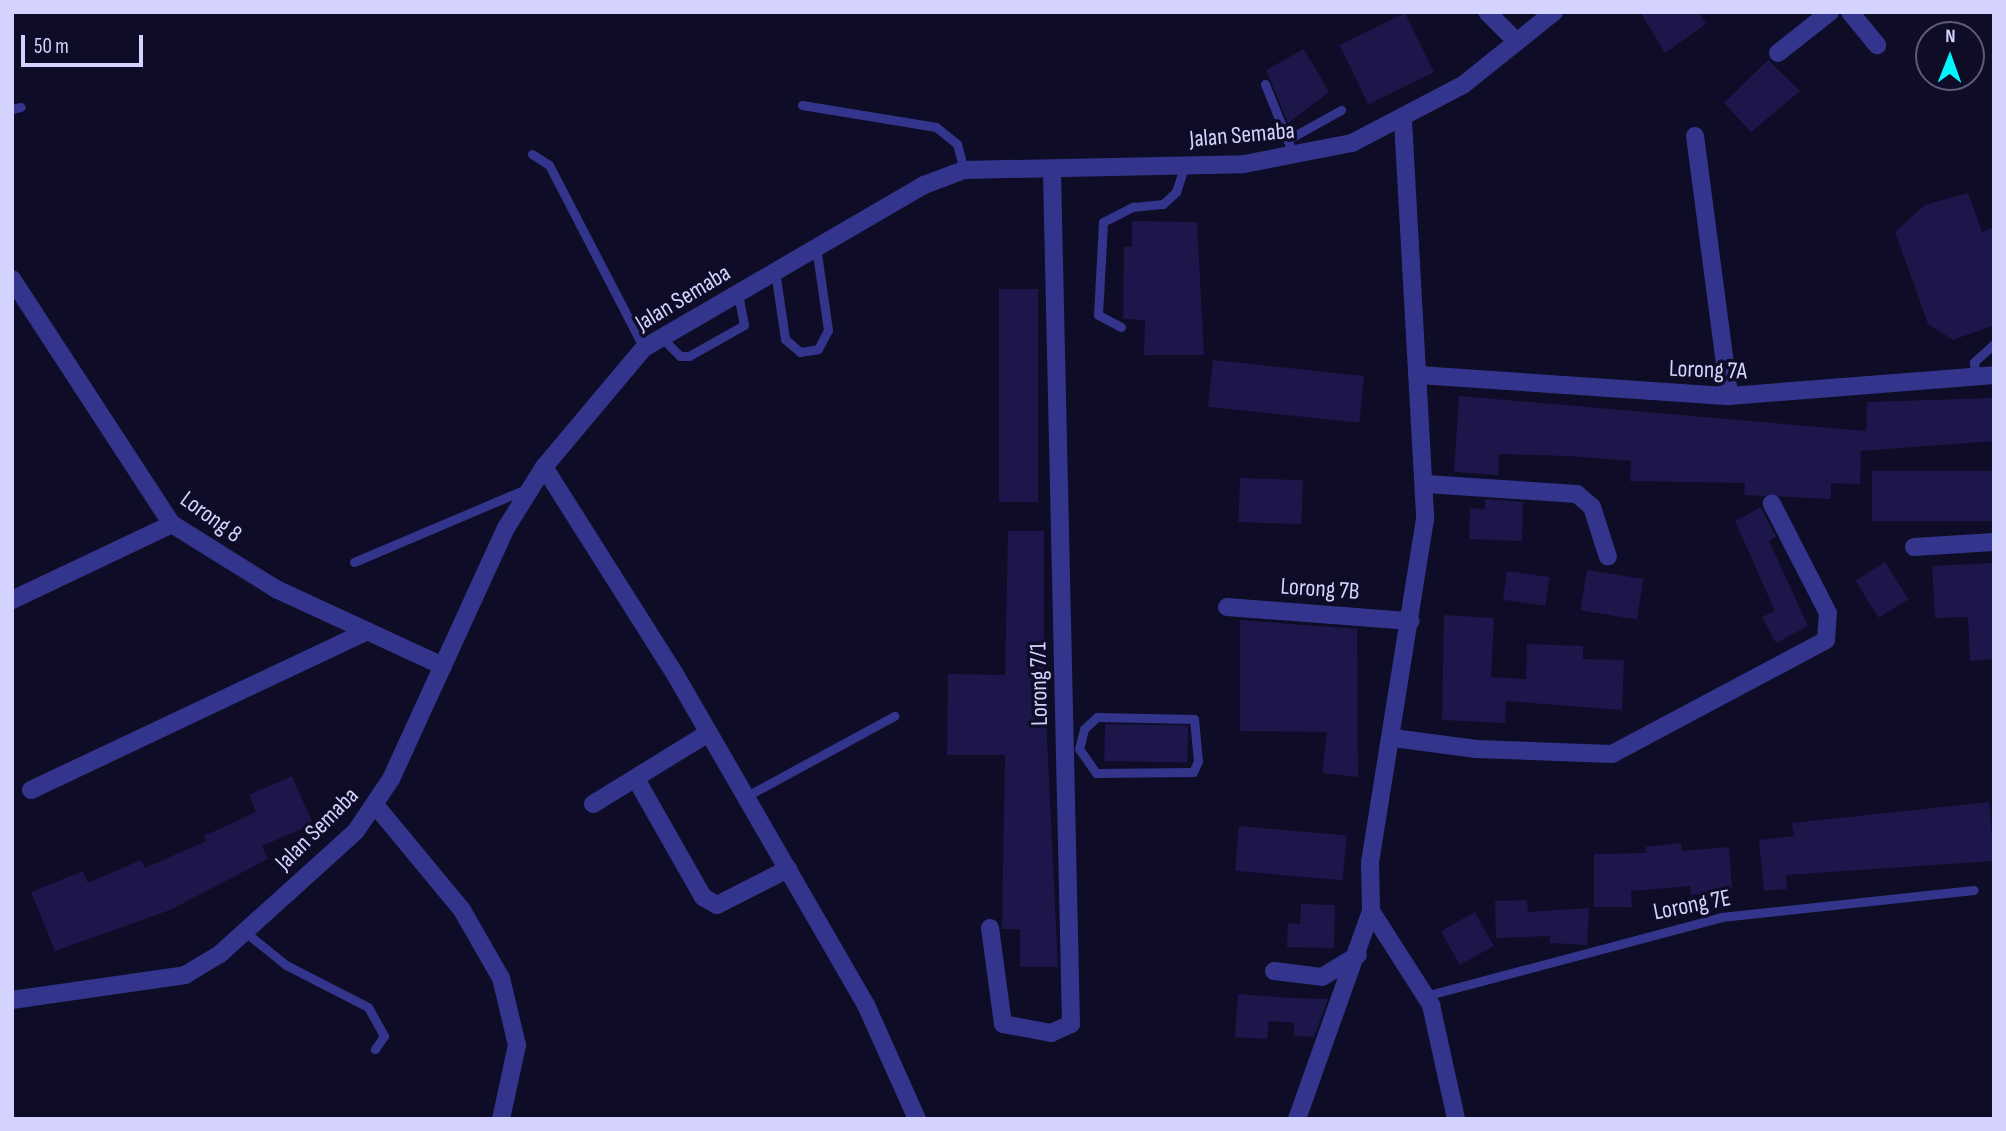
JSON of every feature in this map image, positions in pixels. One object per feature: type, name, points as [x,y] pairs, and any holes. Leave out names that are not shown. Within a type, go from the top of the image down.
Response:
[{"type":"street","points":[[1487,12],[1517,42]]},
{"type":"street","name":"Jalan Semaba","points":[[12,1000],[185,975],[245,932],[376,806],[506,528],[544,467],[644,348],[661,337],[924,185],[964,170],[1185,165],[1295,157],[1352,144],[1403,121],[1517,42],[1554,12]]},
{"type":"street","points":[[1779,53],[1830,12]]},
{"type":"street","points":[[1850,12],[1877,45]]},
{"type":"street","points":[[1297,1119],[1358,955],[1371,911],[1370,862],[1393,738],[1426,484],[1403,121]]},
{"type":"street","points":[[1696,136],[1729,396]]},
{"type":"street","name":"Lorong 7/1","points":[[990,928],[998,1018],[1009,1030],[1064,1030],[1075,1014],[1072,748],[1052,170]]},
{"type":"street","name":"Lorong 8","points":[[12,279],[172,524],[244,572],[443,666]]},
{"type":"street","name":"Lorong 7A","points":[[1419,375],[1729,396],[1985,376]]},
{"type":"street","points":[[544,467],[788,869],[866,1005],[917,1119]]},
{"type":"street","points":[[1426,484],[1577,494],[1592,507],[1608,557]]},
{"type":"street","points":[[1393,738],[1476,749],[1612,754],[1826,640],[1828,613],[1772,504]]},
{"type":"street","points":[[12,600],[172,524]]},
{"type":"street","points":[[1914,547],[1994,542]]},
{"type":"street","name":"Lorong 7B","points":[[1227,607],[1410,621]]},
{"type":"street","points":[[31,790],[367,631]]},
{"type":"street","points":[[593,804],[707,734]]},
{"type":"street","points":[[636,779],[704,897],[717,905],[788,869]]},
{"type":"street","points":[[376,806],[463,910],[500,978],[517,1045],[501,1119]]},
{"type":"street","points":[[1371,911],[1425,996],[1443,1035],[1456,1119]]},
{"type":"street","points":[[1274,971],[1322,976],[1358,955]]},
{"type":"lane","points":[[1265,84],[1295,157]]},
{"type":"lane","points":[[802,105],[936,127],[957,144],[964,170]]},
{"type":"lane","points":[[1287,140],[1341,110]]},
{"type":"lane","points":[[532,154],[549,165],[644,348]]},
{"type":"lane","points":[[1121,327],[1097,314],[1103,222],[1133,207],[1163,204],[1176,192],[1185,165]]},
{"type":"lane","points":[[775,271],[785,339],[800,352],[818,349],[828,330],[816,247]]},
{"type":"lane","points":[[661,337],[680,356],[733,331],[746,321],[738,293]]},
{"type":"lane","points":[[1985,376],[1973,362],[1994,344]]},
{"type":"lane","points":[[355,562],[532,486]]},
{"type":"lane","points":[[743,798],[894,716]]},
{"type":"lane","points":[[1097,717],[1181,717],[1194,719],[1198,729],[1198,761],[1193,772],[1182,774],[1096,773],[1072,748],[1084,729],[1097,717]]},
{"type":"lane","name":"Lorong 7E","points":[[1425,996],[1708,919],[1973,890]]},
{"type":"lane","points":[[245,932],[286,965],[368,1007],[384,1036],[376,1049]]},
{"type":"building","points":[[1640,12],[1698,12],[1706,24],[1665,53]]},
{"type":"building","points":[[1405,13],[1434,72],[1368,104],[1339,45]]},
{"type":"building","points":[[1304,49],[1329,92],[1288,123],[1266,70]]},
{"type":"building","points":[[1768,60],[1800,91],[1751,132],[1724,103]]},
{"type":"building","points":[[1968,193],[1982,232],[1994,227],[1994,325],[1953,340],[1928,324],[1895,232],[1925,205]]},
{"type":"building","points":[[1132,221],[1197,222],[1204,355],[1144,355],[1145,320],[1123,319],[1124,247],[1132,247]]},
{"type":"building","points":[[999,289],[1038,289],[1038,502],[999,502]]},
{"type":"building","points":[[1213,360],[1364,376],[1359,423],[1208,407]]},
{"type":"building","points":[[1459,396],[1866,431],[1867,402],[1994,398],[1994,441],[1861,451],[1860,484],[1831,483],[1831,499],[1744,495],[1745,483],[1630,481],[1631,461],[1569,456],[1499,454],[1498,475],[1454,472]]},
{"type":"building","points":[[1872,471],[1994,471],[1994,521],[1872,521]]},
{"type":"building","points":[[1240,478],[1303,480],[1301,524],[1238,522]]},
{"type":"building","points":[[1485,499],[1523,502],[1522,541],[1469,539],[1470,508],[1485,509]]},
{"type":"building","points":[[1761,507],[1776,537],[1769,541],[1808,626],[1776,643],[1762,617],[1775,611],[1735,521]]},
{"type":"building","points":[[1008,531],[1044,531],[1044,676],[1058,967],[1020,967],[1020,929],[1002,929],[1005,755],[947,755],[948,674],[1005,675]]},
{"type":"building","points":[[1885,562],[1908,599],[1879,618],[1855,581]]},
{"type":"building","points":[[1994,563],[1994,659],[1970,661],[1968,617],[1935,618],[1932,566]]},
{"type":"building","points":[[1587,570],[1643,579],[1637,619],[1581,610]]},
{"type":"building","points":[[1507,571],[1550,577],[1546,606],[1503,600]]},
{"type":"building","points":[[1444,615],[1494,618],[1491,677],[1526,679],[1527,644],[1583,646],[1583,659],[1624,660],[1622,710],[1506,701],[1505,723],[1442,720]]},
{"type":"building","points":[[1240,620],[1357,629],[1358,777],[1322,773],[1327,732],[1240,731]]},
{"type":"building","points":[[1105,724],[1188,725],[1187,762],[1104,761]]},
{"type":"building","points":[[292,776],[313,824],[262,846],[268,859],[170,910],[55,951],[31,892],[83,871],[88,883],[141,860],[145,868],[206,841],[204,836],[256,812],[249,795]]},
{"type":"building","points":[[1989,802],[1994,861],[1786,875],[1787,889],[1764,891],[1759,840],[1794,836],[1792,823]]},
{"type":"building","points":[[1239,826],[1347,835],[1343,880],[1235,871]]},
{"type":"building","points":[[1681,843],[1682,851],[1729,847],[1732,891],[1691,895],[1690,886],[1631,891],[1632,907],[1594,907],[1594,854],[1646,853],[1645,847]]},
{"type":"building","points":[[1527,900],[1528,912],[1589,908],[1587,945],[1550,943],[1550,936],[1496,938],[1495,901]]},
{"type":"building","points":[[1301,904],[1335,905],[1334,948],[1287,947],[1288,923],[1300,924]]},
{"type":"building","points":[[1475,912],[1494,946],[1460,965],[1441,931]]},
{"type":"building","points":[[1238,994],[1328,999],[1314,1037],[1294,1036],[1294,1023],[1269,1021],[1267,1039],[1235,1037]]}]
